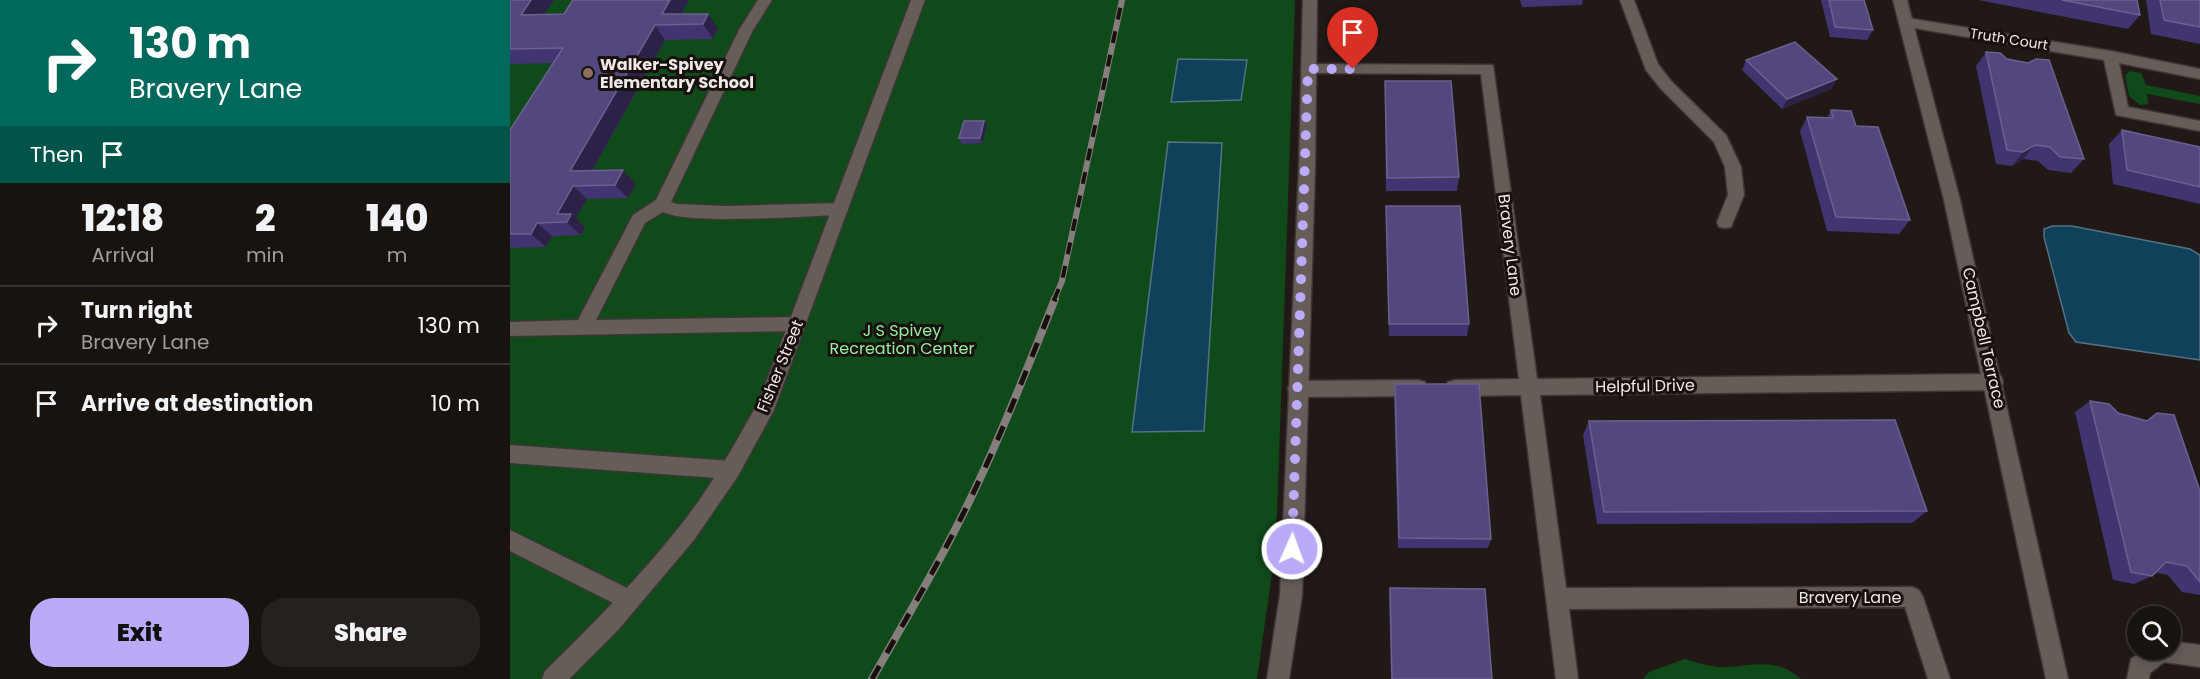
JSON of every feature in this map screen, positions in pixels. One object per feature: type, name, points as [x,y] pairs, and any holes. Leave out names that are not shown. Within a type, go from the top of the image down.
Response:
[{"type":"street","points":[[584,327],[639,219],[662,204],[746,30],[765,0]]},
{"type":"street","name":"Fisher Street","points":[[553,679],[629,600],[687,533],[731,470],[767,404],[918,0]]},
{"type":"street","points":[[1278,679],[1291,595],[1310,0]]},
{"type":"street","points":[[1628,0],[1651,66],[1666,85],[1720,139],[1733,167],[1736,195],[1725,222]]},
{"type":"street","name":"Campbell Terrace","points":[[1900,0],[1952,200],[1994,382],[2057,679]]},
{"type":"street","name":"Truth Court","points":[[1906,23],[2111,56],[2200,74]]},
{"type":"street","points":[[2111,56],[2121,111],[2200,126]]},
{"type":"street","name":"Bravery Lane","points":[[1308,69],[1488,69],[1567,679]]},
{"type":"street","points":[[662,204],[673,210],[726,212],[840,209]]},
{"type":"street","points":[[510,329],[797,324]]},
{"type":"street","name":"Helpful Drive","points":[[1297,389],[1994,382]]},
{"type":"street","points":[[510,454],[731,470]]},
{"type":"street","points":[[510,540],[629,600]]},
{"type":"street","name":"Bravery Lane","points":[[1557,599],[1912,597],[1939,679]]},
{"type":"street","points":[[2138,679],[2139,667],[2161,651],[2200,656]]},
{"type":"green space","name":"J S Spivey Recreation Center","points":[[510,0],[1295,0],[1277,514],[1273,566],[1257,679],[510,679]]},
{"type":"green space","points":[[2130,71],[2141,73],[2146,85],[2200,96],[2200,104],[2147,94],[2148,104],[2140,105],[2129,96],[2125,75]]},
{"type":"green space","points":[[1685,659],[1717,667],[1775,665],[1792,672],[1801,679],[1643,679],[1649,672]]},
{"type":"water","points":[[1178,59],[1247,60],[1241,100],[1171,102]]},
{"type":"water","points":[[1168,142],[1222,143],[1204,431],[1132,432]]},
{"type":"water","points":[[2052,226],[2072,226],[2190,249],[2200,255],[2200,360],[2076,342],[2069,333],[2044,237],[2044,229]]},
{"type":"building","points":[[510,0],[531,0],[521,15],[564,14],[573,0],[670,0],[662,14],[708,14],[703,24],[655,25],[570,171],[623,170],[615,185],[573,186],[557,214],[571,214],[567,222],[537,223],[531,234],[510,234],[510,130],[563,48],[510,49]]},
{"type":"building","points":[[1829,0],[1864,0],[1873,30],[1835,27]]},
{"type":"building","points":[[2062,0],[2137,0],[2140,15]]},
{"type":"building","points":[[2160,0],[2200,0],[2200,27],[2164,20]]},
{"type":"building","points":[[1795,42],[1837,79],[1787,99],[1746,60]]},
{"type":"building","points":[[1986,52],[2000,53],[2007,59],[2028,63],[2036,59],[2049,60],[2084,159],[2060,157],[2050,147],[2035,145],[2023,152],[2007,150]]},
{"type":"building","points":[[1385,81],[1451,81],[1459,177],[1387,178]]},
{"type":"building","points":[[1831,110],[1851,111],[1856,126],[1878,127],[1910,220],[1836,217],[1807,117],[1833,118]]},
{"type":"building","points":[[964,121],[984,121],[980,138],[959,138]]},
{"type":"building","points":[[2122,130],[2200,147],[2200,187],[2127,170]]},
{"type":"building","points":[[1386,206],[1460,206],[1469,324],[1389,324]]},
{"type":"building","points":[[1395,384],[1479,384],[1491,539],[1399,538]]},
{"type":"building","points":[[2090,401],[2109,404],[2118,413],[2147,421],[2157,413],[2174,415],[2200,491],[2200,582],[2187,566],[2166,562],[2152,576],[2131,572]]},
{"type":"building","points":[[1895,420],[1927,511],[1604,512],[1589,421]]},
{"type":"building","points":[[1390,588],[1485,589],[1492,679],[1392,679]]},
{"type":"railway","points":[[1054,300],[1062,281],[1122,0]]},
{"type":"railway","points":[[872,679],[953,535],[1008,416],[1055,299]]},
{"type":"place","name":"Walker-Spivey Elementary School","points":[[588,73]]},
{"type":"route","points":[[1292,549],[1308,69],[1353,69]]}]
